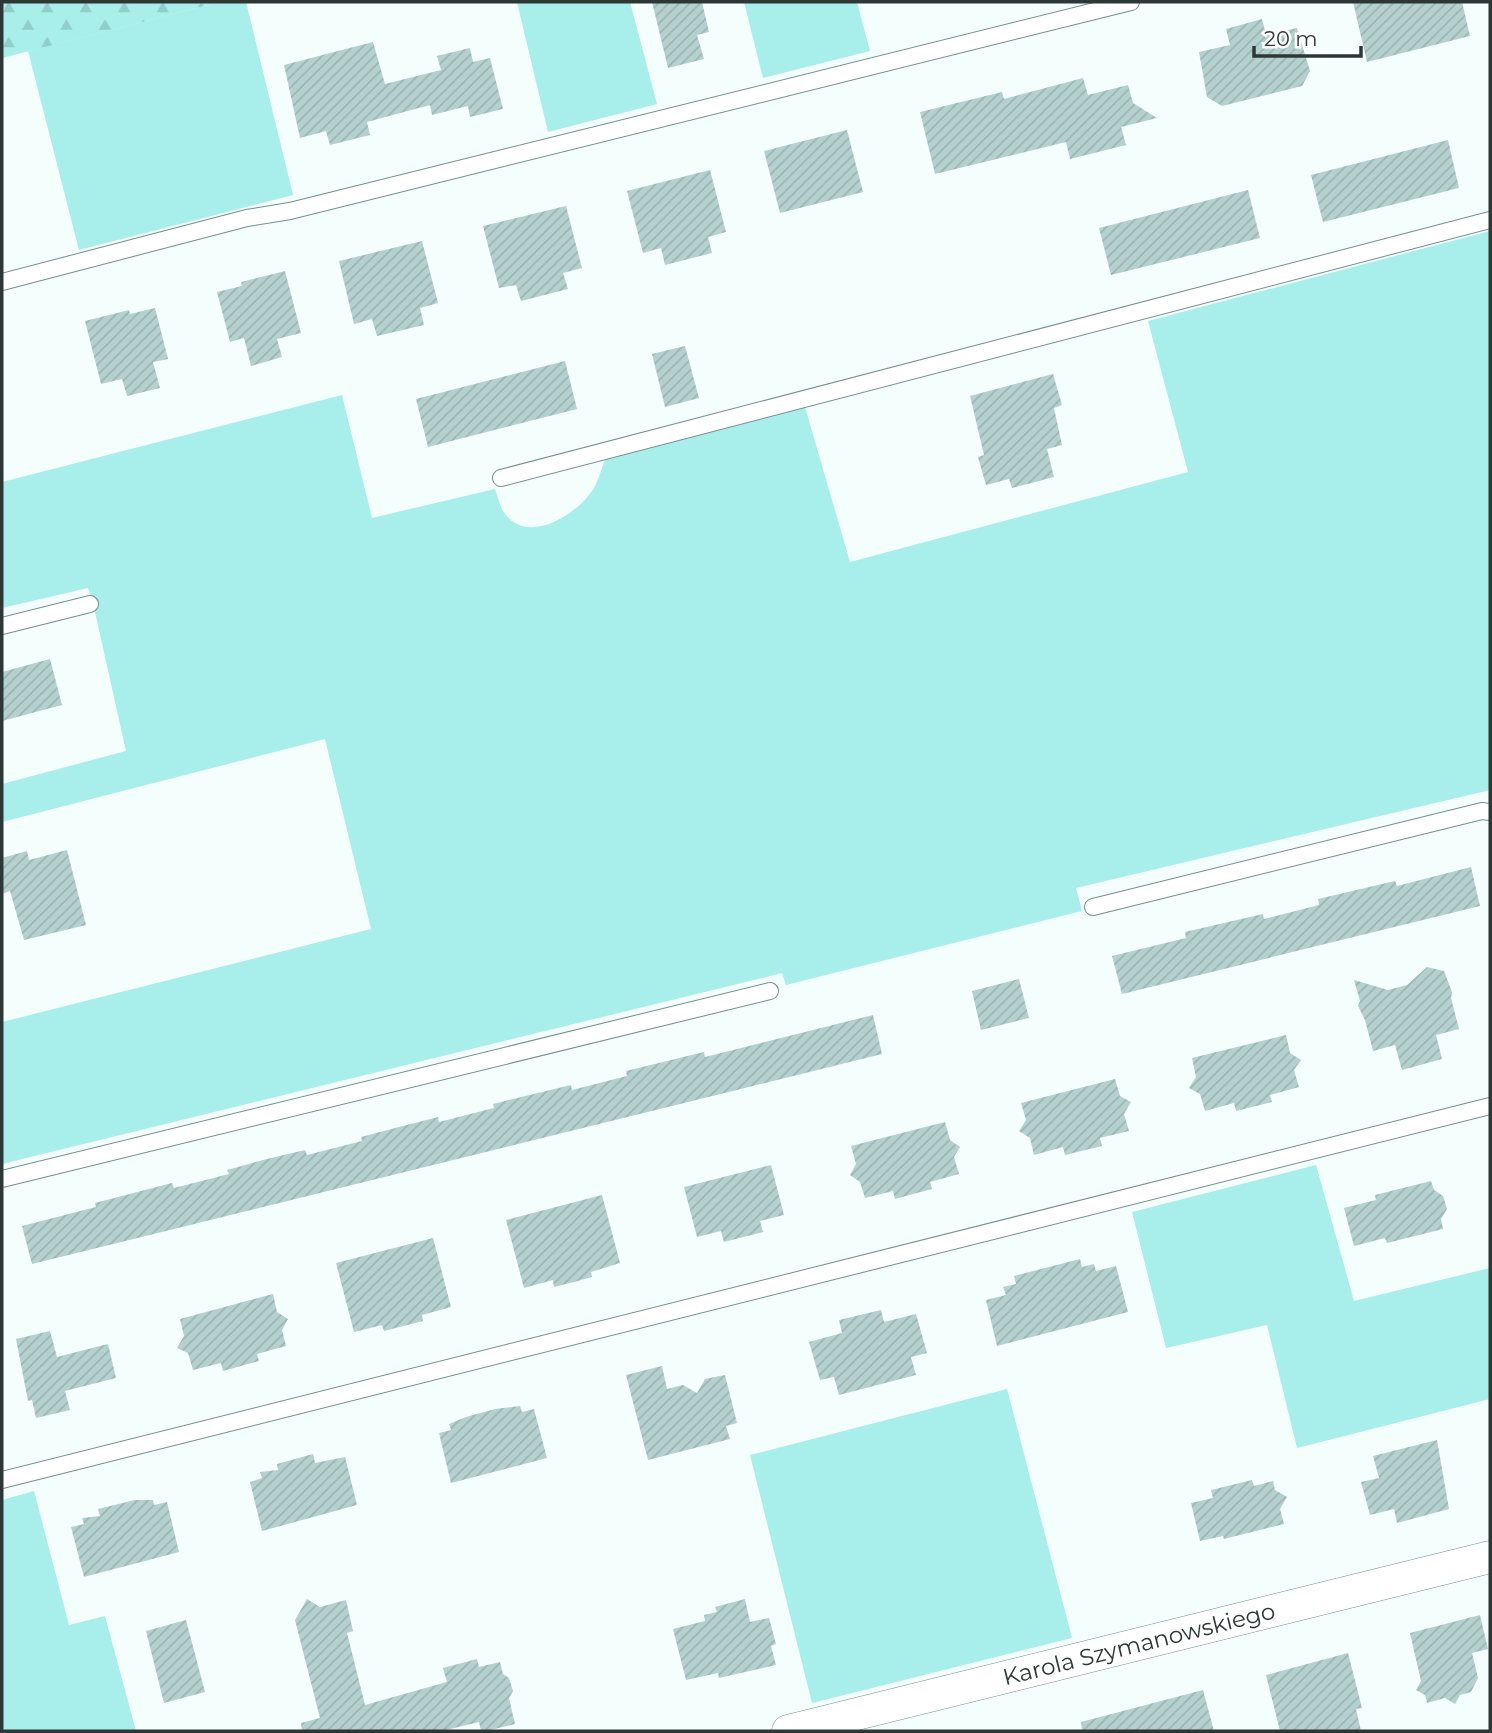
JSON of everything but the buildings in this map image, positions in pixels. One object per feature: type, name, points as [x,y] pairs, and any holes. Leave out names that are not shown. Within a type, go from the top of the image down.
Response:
[{"type":"street","name":"Karola Szymanowskiego","points":[[788,1731],[1490,1557]]},
{"type":"lane","points":[[2,282],[247,218],[290,211],[1131,2]]},
{"type":"lane","points":[[501,478],[1490,220]]},
{"type":"lane","points":[[2,626],[90,604]]},
{"type":"lane","points":[[1093,907],[1482,811],[1490,812]]},
{"type":"lane","points":[[2,1179],[770,990]]},
{"type":"lane","points":[[2,1480],[1490,1106]]},
{"type":"green space","points":[[2,2],[220,2],[2,58]]},
{"type":"green space","points":[[220,2],[246,2],[293,195],[79,250],[28,51]]},
{"type":"green space","points":[[517,2],[630,2],[657,104],[548,132]]},
{"type":"green space","points":[[744,2],[857,2],[870,51],[763,78]]},
{"type":"green space","points":[[1490,231],[1490,790],[1076,888],[1082,911],[786,985],[782,973],[2,1164],[2,1022],[371,929],[325,739],[2,822],[2,784],[126,751],[88,588],[2,608],[2,482],[342,395],[372,518],[495,489],[503,512],[515,523],[527,527],[540,526],[566,516],[587,498],[596,484],[606,457],[805,407],[850,562],[1188,472],[1148,321]]},
{"type":"green space","points":[[1316,1165],[1354,1301],[1490,1268],[1490,1399],[1297,1448],[1267,1325],[1166,1348],[1132,1212]]},
{"type":"green space","points":[[1007,1389],[1072,1638],[812,1703],[750,1455]]},
{"type":"green space","points":[[34,1491],[69,1625],[105,1616],[136,1731],[2,1731],[2,1500]]}]
